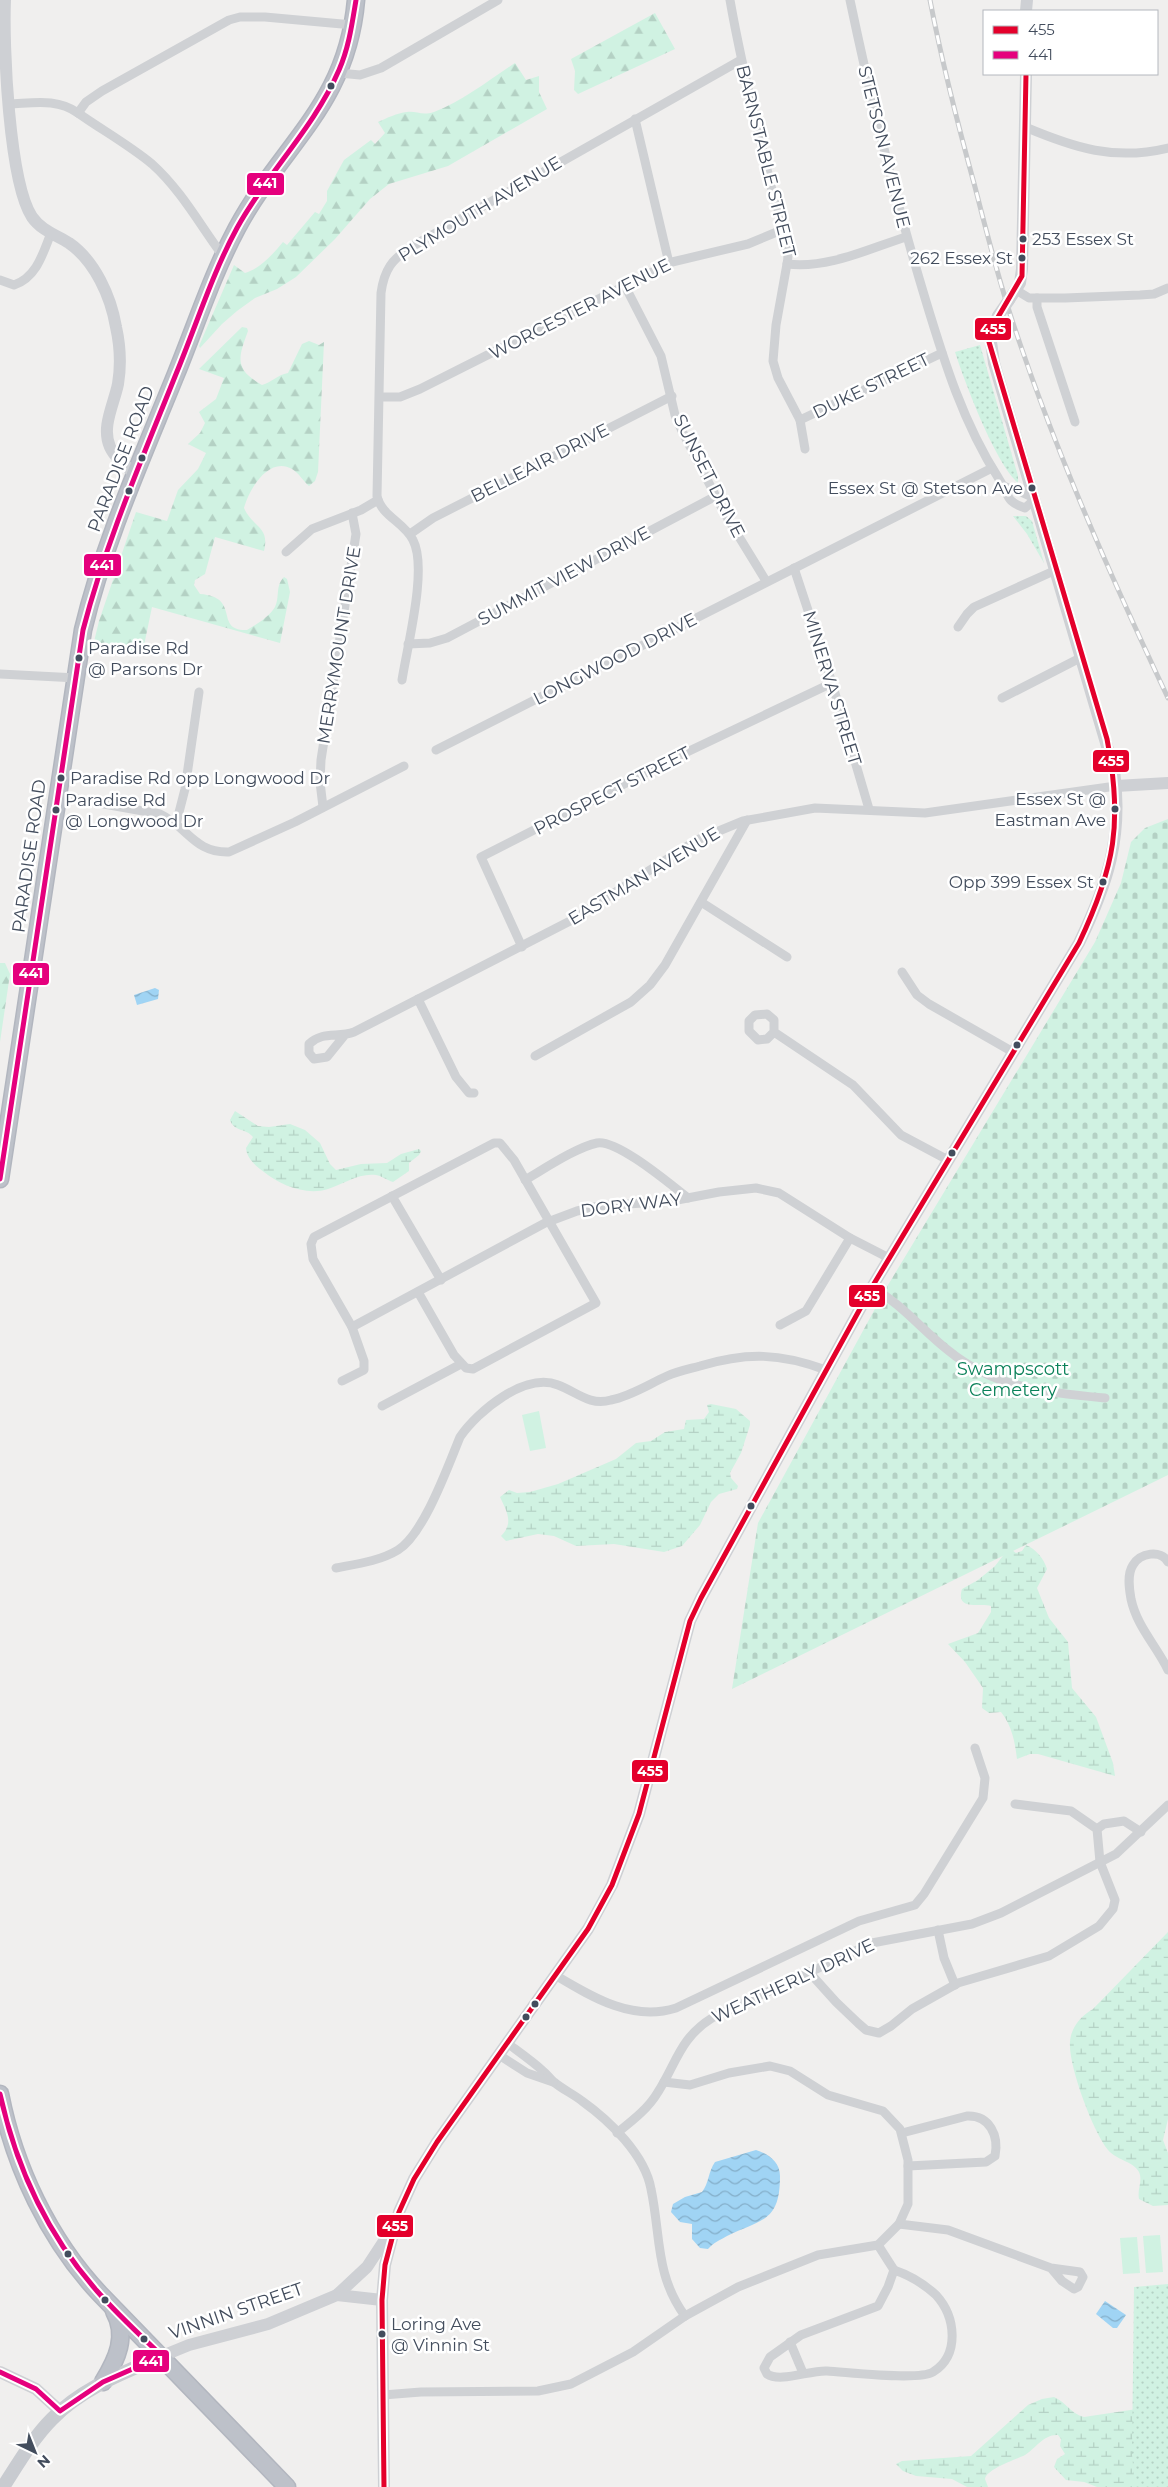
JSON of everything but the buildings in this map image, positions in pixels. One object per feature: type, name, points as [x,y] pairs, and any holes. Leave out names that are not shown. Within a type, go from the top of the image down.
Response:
[{"type":"highway","name":"PARADISE ROAD","points":[[0,1179],[88,609],[136,475],[222,256],[256,196],[314,118],[339,73],[353,25],[356,0]]},
{"type":"highway","points":[[0,2094],[14,2149],[38,2203],[77,2268],[108,2303],[162,2356],[287,2487]]},
{"type":"highway","points":[[103,2382],[117,2358],[121,2333],[119,2322],[108,2303]]},
{"type":"main road","points":[[5,0],[9,104],[17,164],[26,204],[37,224],[82,254],[90,262],[107,296],[116,328],[119,351],[118,384],[108,422],[108,438],[116,456],[136,475]]},
{"type":"main road","points":[[337,2295],[375,2257],[400,2212],[424,2162],[588,1929],[618,1873],[640,1814],[664,1713],[690,1621],[872,1287],[1078,942],[1096,906],[1109,866],[1117,834],[1116,786],[1107,739],[989,342],[992,327],[1013,295],[1022,269],[1026,75]]},
{"type":"main road","points":[[1116,786],[1168,783]]},
{"type":"main road","points":[[384,2487],[382,2300],[385,2265],[400,2212]]},
{"type":"main road","name":"VINNIN STREET","points":[[3,2487],[43,2429],[60,2411],[103,2382],[189,2345],[268,2324],[337,2295],[382,2300]]},
{"type":"main road","points":[[0,2372],[36,2389],[60,2411]]},
{"type":"street","points":[[339,73],[360,75],[381,68],[498,0]]},
{"type":"street","name":"BARNSTABLE STREET","points":[[730,0],[741,60],[778,214],[789,246],[788,264],[802,266],[830,262],[906,236]]},
{"type":"street","name":"STETSON AVENUE","points":[[850,0],[884,155],[906,236],[942,353],[965,417],[992,468],[1004,486],[1006,497],[1013,504],[1025,508],[1035,499]]},
{"type":"street","points":[[78,113],[86,102],[102,91],[229,20],[240,17],[265,17],[353,25]]},
{"type":"street","name":"PLYMOUTH AVENUE","points":[[378,500],[381,293],[384,272],[393,259],[411,246],[741,60]]},
{"type":"street","points":[[9,104],[47,102],[64,104],[138,153],[161,173],[178,192],[222,256]]},
{"type":"street","points":[[635,119],[669,264]]},
{"type":"street","points":[[1025,127],[1058,141],[1101,152],[1132,155],[1168,148]]},
{"type":"street","name":"WORCESTER AVENUE","points":[[380,397],[400,396],[420,389],[669,264],[705,252],[748,244],[784,229]]},
{"type":"street","points":[[0,280],[14,285],[27,278],[37,267],[51,233]]},
{"type":"street","points":[[788,264],[776,325],[773,361],[778,378],[800,420],[805,449]]},
{"type":"street","name":"SUNSET DRIVE","points":[[625,286],[661,356],[682,431],[716,496],[766,581]]},
{"type":"street","points":[[1013,295],[1029,298],[1140,295],[1154,294],[1168,288]]},
{"type":"street","points":[[1037,298],[1037,307],[1075,422]]},
{"type":"street","name":"DUKE STREET","points":[[800,420],[942,353]]},
{"type":"street","name":"BELLEAIR DRIVE","points":[[410,534],[433,518],[672,396]]},
{"type":"street","name":"LONGWOOD DRIVE","points":[[436,750],[766,581],[969,482],[992,468]]},
{"type":"street","points":[[1004,486],[1015,491],[1024,492],[1035,499]]},
{"type":"street","name":"SUMMIT VIEW DRIVE","points":[[408,644],[430,643],[446,638],[716,496]]},
{"type":"street","points":[[286,552],[312,529],[378,500],[384,510],[410,534],[415,542],[419,561],[402,680]]},
{"type":"street","name":"MERRYMOUNT DRIVE","points":[[323,807],[320,789],[320,760],[356,534],[352,513]]},
{"type":"street","name":"MINERVA STREET","points":[[794,568],[832,683],[868,809]]},
{"type":"street","points":[[958,627],[966,614],[984,602],[1056,570]]},
{"type":"street","points":[[1002,698],[1082,657]]},
{"type":"street","points":[[0,674],[77,678]]},
{"type":"street","name":"PROSPECT STREET","points":[[522,946],[481,857],[685,754],[832,683]]},
{"type":"street","points":[[176,824],[185,789],[199,692]]},
{"type":"street","points":[[59,796],[151,812],[170,819],[199,845],[218,852],[229,852],[404,766]]},
{"type":"street","name":"EASTMAN AVENUE","points":[[344,1036],[418,1000],[606,900],[696,840],[747,820],[815,808],[925,813],[1116,786]]},
{"type":"street","points":[[534,1056],[618,1011],[642,993],[665,965],[747,820]]},
{"type":"street","points":[[701,902],[787,957]]},
{"type":"street","points":[[902,972],[917,995],[929,1004],[1013,1052]]},
{"type":"street","points":[[418,1000],[456,1077],[469,1093],[474,1093]]},
{"type":"street","points":[[774,1032],[853,1085],[893,1129],[901,1135],[948,1160]]},
{"type":"street","points":[[525,1180],[583,1148],[603,1142],[620,1149],[688,1198]]},
{"type":"street","points":[[342,1381],[364,1370],[365,1365],[352,1327],[310,1251],[314,1238],[322,1232],[494,1143],[500,1143],[509,1153],[596,1303],[473,1369],[466,1368],[461,1364],[418,1292]]},
{"type":"street","name":"DORY WAY","points":[[352,1327],[548,1222],[577,1211],[599,1206],[688,1198],[719,1192],[768,1190],[779,1193],[850,1238],[889,1258]]},
{"type":"street","points":[[392,1196],[441,1280]]},
{"type":"street","points":[[780,1325],[806,1311],[850,1238]]},
{"type":"street","points":[[872,1287],[906,1310],[948,1351],[986,1374],[1009,1384],[1034,1390],[1105,1398]]},
{"type":"street","points":[[336,1568],[378,1559],[404,1545],[416,1531],[425,1515],[466,1428],[489,1408],[527,1384],[548,1382],[585,1399],[601,1402],[620,1398],[674,1373],[734,1357],[775,1356],[798,1360],[826,1370]]},
{"type":"street","points":[[382,1406],[461,1364]]},
{"type":"street","points":[[1168,1562],[1158,1554],[1139,1558],[1132,1566],[1129,1588],[1138,1621],[1168,1668]]},
{"type":"street","points":[[555,1975],[610,2004],[638,2012],[658,2013],[676,2008],[846,1926],[870,1916],[909,1908],[920,1900],[983,1798],[985,1778],[975,1748]]},
{"type":"street","points":[[1015,1804],[1071,1811],[1097,1829]]},
{"type":"street","name":"WEATHERLY DRIVE","points":[[617,2133],[650,2104],[695,2028],[712,2018],[872,1943],[987,1919],[1116,1854],[1168,1805]]},
{"type":"street","points":[[1097,1829],[1104,1824],[1124,1820],[1141,1832]]},
{"type":"street","points":[[809,1972],[836,2002],[872,2032],[884,2031],[912,2009],[969,1978],[1007,1970],[1043,1958],[1099,1926],[1113,1909],[1115,1900],[1100,1862],[1097,1829]]},
{"type":"street","points":[[938,1930],[944,1958],[955,1985]]},
{"type":"street","points":[[507,2044],[536,2064],[553,2082]]},
{"type":"street","points":[[499,2055],[527,2073],[553,2082],[584,2102],[617,2133],[643,2166],[649,2181],[664,2277],[669,2292],[685,2316]]},
{"type":"street","points":[[383,2395],[421,2392],[538,2391],[556,2388],[592,2375],[633,2352],[685,2316],[738,2287],[795,2263],[839,2250],[878,2245],[899,2224],[908,2204],[908,2166],[902,2133],[896,2123],[883,2111],[828,2095],[781,2067],[757,2067],[690,2085],[664,2082]]},
{"type":"street","points":[[902,2133],[967,2116],[977,2116],[985,2119],[995,2136],[997,2146],[995,2156],[986,2162],[908,2166]]},
{"type":"street","points":[[899,2224],[948,2230],[1051,2268]]},
{"type":"street","points":[[878,2245],[894,2270],[921,2284],[935,2294],[943,2305],[953,2332],[952,2346],[945,2360],[933,2372],[925,2376],[823,2371],[778,2378],[769,2376],[765,2371],[767,2360],[790,2342],[827,2324],[878,2306],[894,2270]]},
{"type":"street","points":[[790,2342],[802,2373]]},
{"type":"green space","points":[[655,13],[675,49],[578,94],[574,90],[575,71],[571,59]]},
{"type":"green space","points":[[515,63],[526,80],[539,76],[539,92],[547,109],[448,166],[389,184],[370,199],[335,239],[296,277],[277,289],[255,298],[237,311],[200,348],[199,346],[234,265],[245,273],[256,268],[283,242],[287,245],[315,212],[319,214],[327,201],[327,191],[344,160],[371,140],[375,144],[385,133],[378,122],[403,113],[434,112],[466,96]]},
{"type":"green space","points":[[242,327],[247,328],[248,331],[241,356],[243,368],[247,374],[262,385],[288,373],[302,344],[309,341],[319,345],[324,342],[318,472],[315,481],[309,486],[292,469],[284,466],[276,467],[261,476],[250,492],[244,508],[263,532],[265,537],[264,551],[215,537],[205,574],[195,580],[194,585],[200,594],[213,596],[220,601],[231,625],[237,629],[247,630],[270,614],[275,607],[281,580],[284,577],[287,579],[290,592],[280,643],[152,607],[142,655],[92,650],[99,621],[136,512],[167,521],[178,490],[198,469],[206,453],[188,444],[200,433],[205,423],[199,412],[216,399],[224,378],[199,369]]},
{"type":"green space","points":[[980,345],[1018,476],[1018,483],[1009,473],[991,441],[973,402],[955,352]]},
{"type":"green space","points":[[1013,516],[1026,516],[1032,521],[1044,563],[1027,534]]},
{"type":"green space","name":"Swampscott Cemetery","points":[[1168,819],[1168,1475],[732,1689],[758,1523],[888,1285],[1095,942],[1121,883],[1131,842],[1145,828]]},
{"type":"green space","points":[[0,963],[5,963],[10,974],[0,1042]]},
{"type":"green space","points":[[235,1111],[258,1126],[269,1127],[290,1124],[305,1130],[320,1143],[330,1164],[336,1170],[361,1164],[387,1163],[401,1154],[419,1149],[421,1151],[409,1163],[409,1171],[393,1182],[378,1176],[369,1175],[357,1177],[320,1191],[302,1190],[285,1185],[252,1162],[246,1148],[253,1137],[232,1124],[230,1120]]},
{"type":"green space","points":[[711,1404],[736,1409],[750,1421],[741,1453],[730,1473],[731,1478],[738,1486],[737,1489],[719,1494],[711,1502],[700,1525],[682,1546],[664,1552],[614,1544],[576,1546],[554,1536],[538,1534],[506,1541],[501,1536],[507,1527],[508,1517],[500,1497],[509,1490],[517,1493],[530,1492],[558,1484],[616,1459],[636,1443],[651,1441],[665,1432],[684,1429],[686,1420],[704,1419],[709,1412],[707,1405]]},
{"type":"green space","points":[[539,1411],[546,1448],[530,1451],[522,1415]]},
{"type":"green space","points":[[1026,1545],[1042,1558],[1046,1565],[1047,1569],[1037,1588],[1049,1618],[1068,1642],[1072,1688],[1096,1717],[1113,1763],[1115,1776],[1038,1754],[1030,1754],[1017,1759],[1012,1734],[1005,1717],[1001,1712],[989,1713],[982,1708],[983,1688],[965,1662],[948,1644],[978,1633],[991,1612],[991,1606],[970,1605],[962,1601],[962,1589],[978,1580],[995,1566],[1009,1548],[1016,1553],[1022,1551]]},
{"type":"green space","points":[[1168,1932],[1168,2119],[1163,2140],[1168,2153],[1168,2205],[1153,2206],[1139,2199],[1140,2179],[1136,2168],[1111,2153],[1095,2129],[1077,2082],[1070,2053],[1070,2042],[1072,2031],[1084,2015],[1093,2009]]},
{"type":"green space","points":[[1160,2235],[1163,2272],[1146,2273],[1143,2236]]},
{"type":"green space","points":[[1137,2237],[1140,2273],[1123,2274],[1120,2238]]},
{"type":"green space","points":[[1168,2284],[1168,2487],[1135,2487],[1132,2454],[1134,2287]]},
{"type":"green space","points":[[1054,2397],[1084,2417],[1137,2409],[1168,2487],[1097,2487],[1084,2482],[1066,2480],[1054,2467],[1057,2459],[1065,2454],[1060,2446],[1061,2439],[1058,2435],[1048,2437],[1025,2455],[991,2472],[985,2479],[988,2487],[967,2487],[952,2479],[916,2476],[903,2471],[896,2464],[902,2461],[971,2456],[1028,2405],[1042,2399]]},
{"type":"water","points":[[155,988],[159,990],[158,999],[137,1005],[134,995]]},
{"type":"water","points":[[756,2150],[773,2159],[780,2171],[777,2202],[772,2211],[759,2222],[727,2236],[714,2243],[708,2249],[700,2248],[692,2239],[692,2224],[680,2222],[671,2212],[673,2204],[685,2197],[702,2192],[715,2162]]},
{"type":"water","points":[[1105,2301],[1126,2315],[1117,2328],[1113,2328],[1096,2314]]},
{"type":"railway","points":[[930,0],[956,117],[1004,294],[1031,376],[1086,515],[1168,698]]},
{"type":"transit line","name":"441","points":[[0,1179],[83,630],[92,597],[125,501],[220,263],[249,208],[304,131],[329,91],[345,53],[356,0]]},
{"type":"transit line","name":"455","points":[[384,2487],[382,2300],[385,2265],[399,2212],[414,2179],[437,2142],[588,1929],[612,1885],[639,1814],[690,1621],[701,1598],[872,1287],[1079,943],[1101,891],[1108,867],[1115,820],[1112,768],[1107,739],[989,342],[994,324],[1022,276],[1026,75]]},
{"type":"transit line","name":"441","points":[[0,2094],[15,2148],[25,2173],[49,2223],[63,2246],[105,2300],[162,2356],[103,2382],[60,2411],[36,2389],[0,2372]]},
{"type":"place","name":"253 Essex St","points":[[1023,239]]},
{"type":"place","name":"262 Essex St","points":[[1022,258]]},
{"type":"place","name":"Essex St @ Stetson Ave","points":[[1032,488]]},
{"type":"place","name":"Paradise Rd @ Parsons Dr","points":[[79,658]]},
{"type":"place","name":"Paradise Rd opp Longwood Dr","points":[[61,778]]},
{"type":"place","name":"Essex St @ Eastman Ave","points":[[1115,809]]},
{"type":"place","name":"Paradise Rd @ Longwood Dr","points":[[56,810]]},
{"type":"place","name":"Opp 399 Essex St","points":[[1103,882]]},
{"type":"place","name":"Loring Ave @ Vinnin St","points":[[382,2334]]}]
